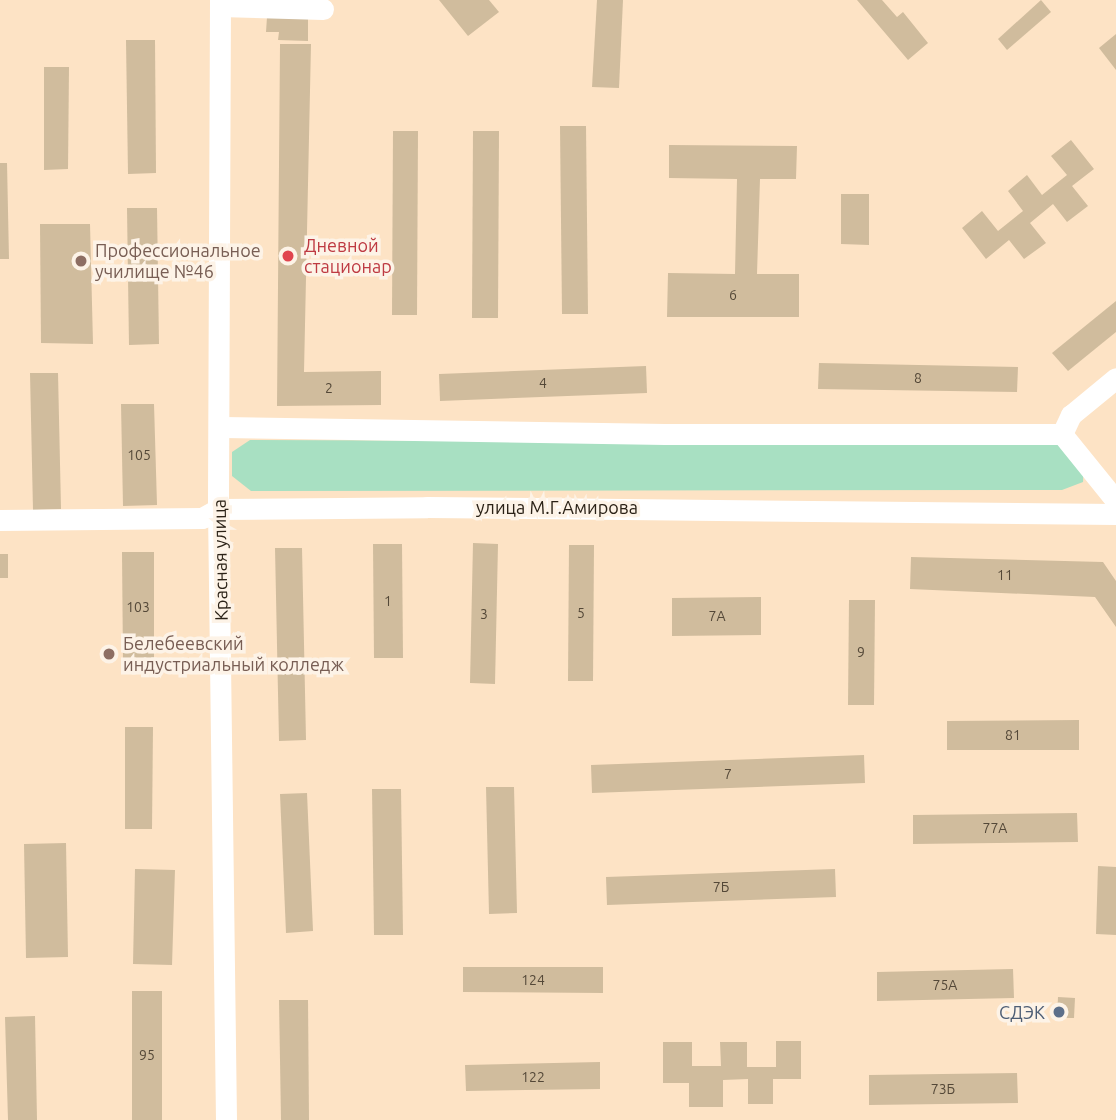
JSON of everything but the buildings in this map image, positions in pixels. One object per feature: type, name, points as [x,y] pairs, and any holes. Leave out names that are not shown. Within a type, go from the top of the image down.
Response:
[{"type":"street","points":[[220,3],[323,9]]},
{"type":"street","name":"Красная улица","points":[[220,3],[222,427],[218,509],[226,1120]]},
{"type":"street","points":[[1062,434],[1071,415],[1116,378]]},
{"type":"street","points":[[222,427],[665,434],[1062,434]]},
{"type":"street","points":[[1062,434],[1116,501]]},
{"type":"street","name":"улица М.Г.Амирова","points":[[0,520],[202,519],[218,509],[927,509],[1116,514]]},
{"type":"green space","points":[[250,440],[1063,443],[1084,461],[1083,482],[1062,490],[251,491],[232,476],[232,452]]},
{"type":"place","name":"Дневной стационар","points":[[288,256]]},
{"type":"place","name":"Профессиональное училище №46","points":[[81,261]]},
{"type":"place","name":"Белебеевский индустриальный колледж","points":[[109,654]]},
{"type":"place","name":"СДЭК","points":[[1059,1012]]}]
